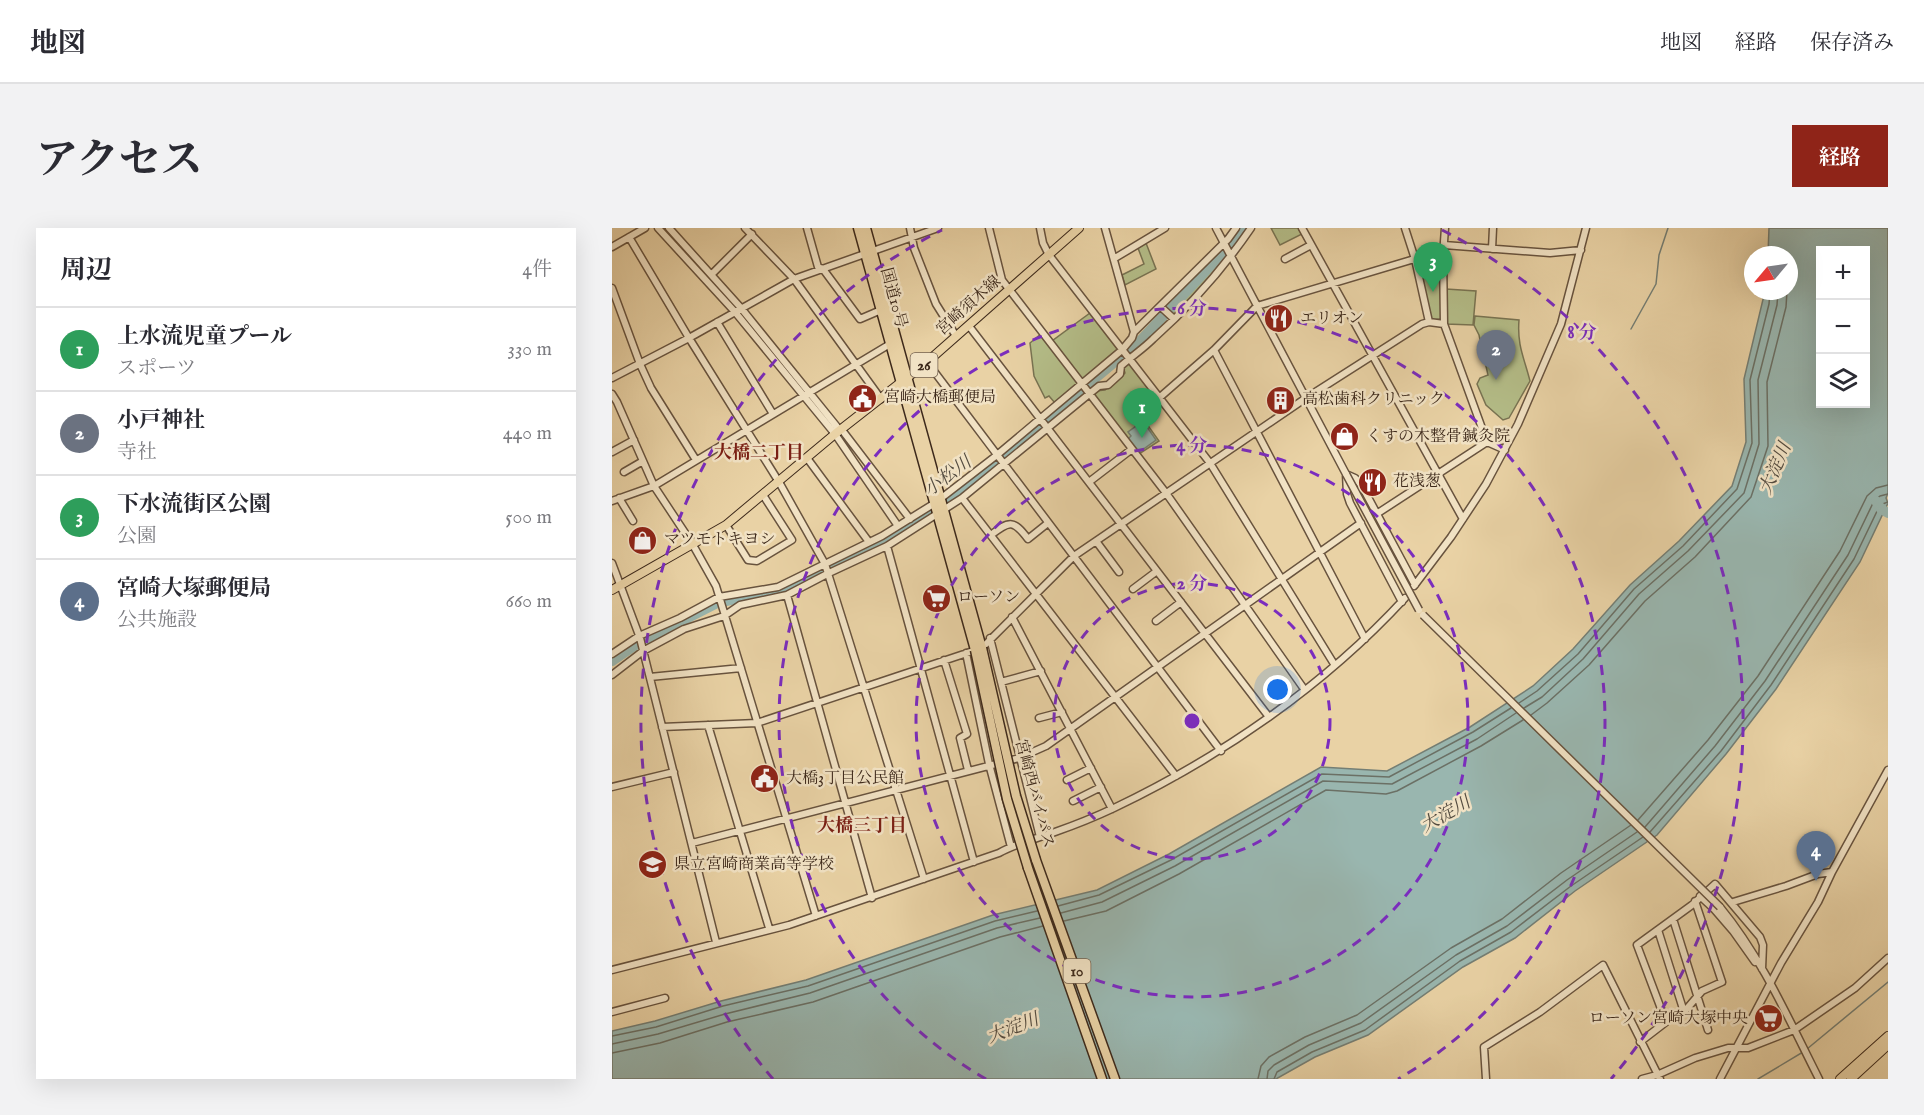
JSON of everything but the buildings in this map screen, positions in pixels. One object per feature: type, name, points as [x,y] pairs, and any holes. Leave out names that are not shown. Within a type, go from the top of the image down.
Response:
[{"type":"highway","name":"国道10号","points":[[858,228],[868,252],[940,507]]},
{"type":"highway","name":"国道10号","points":[[866,228],[868,252],[880,310],[904,381]]},
{"type":"highway","name":"宮崎西バイパス","points":[[940,507],[1016,796],[1036,860],[1115,1079]]},
{"type":"highway","name":"宮崎西バイパス","points":[[979,649],[1007,799],[1026,863],[1102,1079]]},
{"type":"main road","name":"宮崎須木線","points":[[616,588],[726,525],[927,362],[1079,228]]},
{"type":"main road","points":[[1840,1079],[1888,1036]]},
{"type":"main road","points":[[1851,1079],[1888,1045]]},
{"type":"street","points":[[612,247],[645,228]]},
{"type":"street","points":[[658,228],[738,310]]},
{"type":"street","points":[[669,228],[712,274],[738,310],[910,519]]},
{"type":"street","points":[[746,228],[794,279],[881,399]]},
{"type":"street","points":[[807,228],[818,267],[823,269],[860,319],[880,310]]},
{"type":"street","points":[[910,228],[912,241],[936,304],[956,336]]},
{"type":"street","points":[[612,378],[794,279],[938,228]]},
{"type":"street","points":[[989,228],[1002,280],[1166,493],[1304,689]]},
{"type":"street","points":[[1040,228],[1043,243],[1049,255],[1210,463],[1334,664]]},
{"type":"street","points":[[1105,228],[1134,332]]},
{"type":"street","points":[[1115,258],[1165,228]]},
{"type":"street","points":[[1216,228],[1423,615],[1720,907],[1738,928],[1819,1079]]},
{"type":"street","points":[[612,675],[643,649],[684,629],[740,605],[787,595],[887,546],[940,507],[997,455],[1122,350],[1134,332],[1224,244],[1236,228]]},
{"type":"street","points":[[612,654],[639,637],[719,597],[778,587],[910,519],[962,498],[1090,393],[1099,386],[1108,385],[1120,374],[1121,366],[1202,292],[1251,228]]},
{"type":"street","points":[[1302,228],[1463,519]]},
{"type":"street","points":[[1405,228],[1415,259],[1429,322]]},
{"type":"street","points":[[1445,228],[1443,324],[1487,442],[1505,450]]},
{"type":"street","points":[[1492,249],[1494,228]]},
{"type":"street","points":[[1346,474],[1355,478],[1362,486],[1414,586],[1463,519],[1505,450],[1541,374],[1561,324],[1586,228]]},
{"type":"street","points":[[712,274],[752,234]]},
{"type":"street","points":[[630,237],[689,338],[779,482],[825,564],[924,879]]},
{"type":"street","points":[[1285,260],[1311,245]]},
{"type":"street","points":[[1444,245],[1551,253],[1581,250]]},
{"type":"street","points":[[1159,398],[1214,350],[1257,306],[1415,259],[1443,255]]},
{"type":"street","points":[[612,288],[639,364],[651,388],[696,460]]},
{"type":"street","points":[[1161,307],[1174,319]]},
{"type":"street","points":[[717,322],[773,414]]},
{"type":"street","points":[[662,727],[757,723],[979,649],[1074,556],[1306,398],[1422,324],[1429,322],[1443,324]]},
{"type":"street","points":[[969,326],[1269,717]]},
{"type":"street","points":[[612,501],[654,486],[890,344]]},
{"type":"street","points":[[1214,350],[1365,639]]},
{"type":"street","points":[[927,362],[1221,751]]},
{"type":"street","points":[[612,394],[654,486],[693,545],[716,586],[816,916]]},
{"type":"street","points":[[839,432],[898,526]]},
{"type":"street","points":[[612,452],[634,440]]},
{"type":"street","points":[[1378,513],[1487,442]]},
{"type":"street","points":[[1089,482],[1132,449]]},
{"type":"street","points":[[807,458],[869,542]]},
{"type":"street","points":[[624,472],[643,461]]},
{"type":"street","points":[[612,970],[816,916],[974,862],[1112,809],[1221,751],[1269,717],[1365,639],[1403,600],[1347,494],[1346,474]]},
{"type":"street","points":[[726,525],[750,561],[757,561],[792,540],[763,495]]},
{"type":"street","points":[[620,498],[633,521]]},
{"type":"street","points":[[962,498],[1176,776]]},
{"type":"street","points":[[991,535],[1006,524],[1010,524],[1019,527],[1028,539],[1048,523]]},
{"type":"street","points":[[692,843],[1019,758],[1046,746],[1361,524]]},
{"type":"street","points":[[1096,541],[1119,572]]},
{"type":"street","points":[[887,546],[974,862]]},
{"type":"street","points":[[612,563],[616,588],[643,649],[716,942]]},
{"type":"street","points":[[1133,589],[1157,571]]},
{"type":"street","points":[[787,595],[872,898]]},
{"type":"street","points":[[1156,621],[1181,602]]},
{"type":"street","points":[[1012,617],[1112,809]]},
{"type":"street","points":[[990,638],[1040,837]]},
{"type":"street","points":[[966,653],[989,764],[1011,847]]},
{"type":"street","points":[[944,660],[967,734],[960,738],[968,770]]},
{"type":"street","points":[[650,677],[741,668]]},
{"type":"street","points":[[1001,682],[1041,671]]},
{"type":"street","points":[[1038,718],[1062,712]]},
{"type":"street","points":[[708,725],[769,928]]},
{"type":"street","points":[[1067,780],[1091,768]]},
{"type":"street","points":[[1720,1079],[1769,984],[1818,902],[1888,770]]},
{"type":"street","points":[[612,787],[674,772]]},
{"type":"street","points":[[1073,801],[1101,787]]},
{"type":"street","points":[[1733,902],[1818,874],[1832,872]]},
{"type":"street","points":[[1640,1042],[1666,1022],[1637,945],[1715,884],[1733,902],[1760,937],[1763,945],[1762,969]]},
{"type":"street","points":[[1697,899],[1714,909],[1762,969]]},
{"type":"street","points":[[1658,930],[1684,1012],[1702,991],[1722,982],[1697,899]]},
{"type":"street","points":[[1672,919],[1708,1030]]},
{"type":"street","points":[[1642,1079],[1658,1077],[1695,1058],[1728,1048],[1748,1048],[1794,1030],[1856,988],[1888,958]]},
{"type":"street","points":[[1486,1079],[1484,1047],[1540,1012],[1603,965],[1658,1077]]},
{"type":"street","points":[[612,1012],[665,998]]},
{"type":"green space","points":[[1271,228],[1298,228],[1302,234],[1280,245]]},
{"type":"green space","points":[[1146,243],[1156,269],[1125,285],[1122,275],[1144,264],[1138,248]]},
{"type":"green space","points":[[1219,249],[1224,261],[1174,317],[1163,306]]},
{"type":"green space","points":[[1440,259],[1441,319],[1431,320],[1419,264],[1421,261]]},
{"type":"green space","points":[[1446,289],[1476,291],[1473,325],[1446,324]]},
{"type":"green space","points":[[1090,313],[1117,348],[1116,352],[1082,379],[1052,341]]},
{"type":"green space","points":[[1475,316],[1519,320],[1520,344],[1530,381],[1509,418],[1503,420],[1486,405],[1477,384],[1480,378],[1488,375],[1479,335],[1474,325]]},
{"type":"green space","points":[[1042,333],[1079,384],[1055,403],[1049,396],[1045,398],[1034,376],[1030,343]]},
{"type":"green space","points":[[1129,363],[1162,406],[1144,420],[1159,441],[1139,454],[1093,394],[1095,391],[1105,390],[1125,373],[1123,366]]},
{"type":"water","name":"大淀川","points":[[1769,228],[1888,228],[1888,493],[1886,498],[1888,503],[1860,562],[1776,689],[1726,754],[1657,835],[1575,891],[1515,938],[1463,967],[1368,1035],[1315,1057],[1276,1079],[612,1079],[612,1031],[806,980],[993,915],[1097,890],[1169,854],[1321,767],[1387,771],[1470,727],[1533,686],[1573,649],[1630,585],[1679,541],[1732,486],[1746,442],[1744,379],[1763,300],[1798,300],[1798,246],[1768,246]]},
{"type":"water","points":[[1143,421],[1156,440],[1138,453],[1128,439],[1131,436],[1128,432]]},
{"type":"waterway","name":"小松川","points":[[612,661],[637,644],[717,603],[778,590],[870,549],[953,497],[1140,341],[1243,228]]},
{"type":"waterway","points":[[1631,329],[1656,284],[1659,255],[1668,228]]},
{"type":"waterway","points":[[1876,501],[1881,509],[1888,513]]},
{"type":"waterway","points":[[1807,1049],[1888,982]]},
{"type":"waterway","points":[[1758,1079],[1803,1052]]},
{"type":"place","name":"下水流街区公園","points":[[1433,292]]},
{"type":"place","name":"エリオン","points":[[1279,319]]},
{"type":"place","name":"小戸神社","points":[[1496,380]]},
{"type":"place","name":"宮崎大橋郵便局","points":[[863,398]]},
{"type":"place","name":"高松歯科クリニック","points":[[1281,400]]},
{"type":"place","name":"くすの木整骨鍼灸院","points":[[1345,437]]},
{"type":"place","name":"上水流児童プール","points":[[1142,438]]},
{"type":"place","name":"花浅葱","points":[[1372,482]]},
{"type":"place","name":"マツモトキヨシ","points":[[643,540]]},
{"type":"place","name":"ローソン","points":[[936,598]]},
{"type":"place","name":"大橋3丁目公民館","points":[[765,779]]},
{"type":"place","name":"県立宮崎商業高等学校","points":[[653,865]]},
{"type":"place","name":"宮崎大塚郵便局","points":[[1816,881]]},
{"type":"place","name":"ローソン宮崎大塚中央","points":[[1769,1019]]},
{"type":"district","name":"大橋二丁目","points":[[759,453]]},
{"type":"district","name":"大橋三丁目","points":[[862,826]]}]
